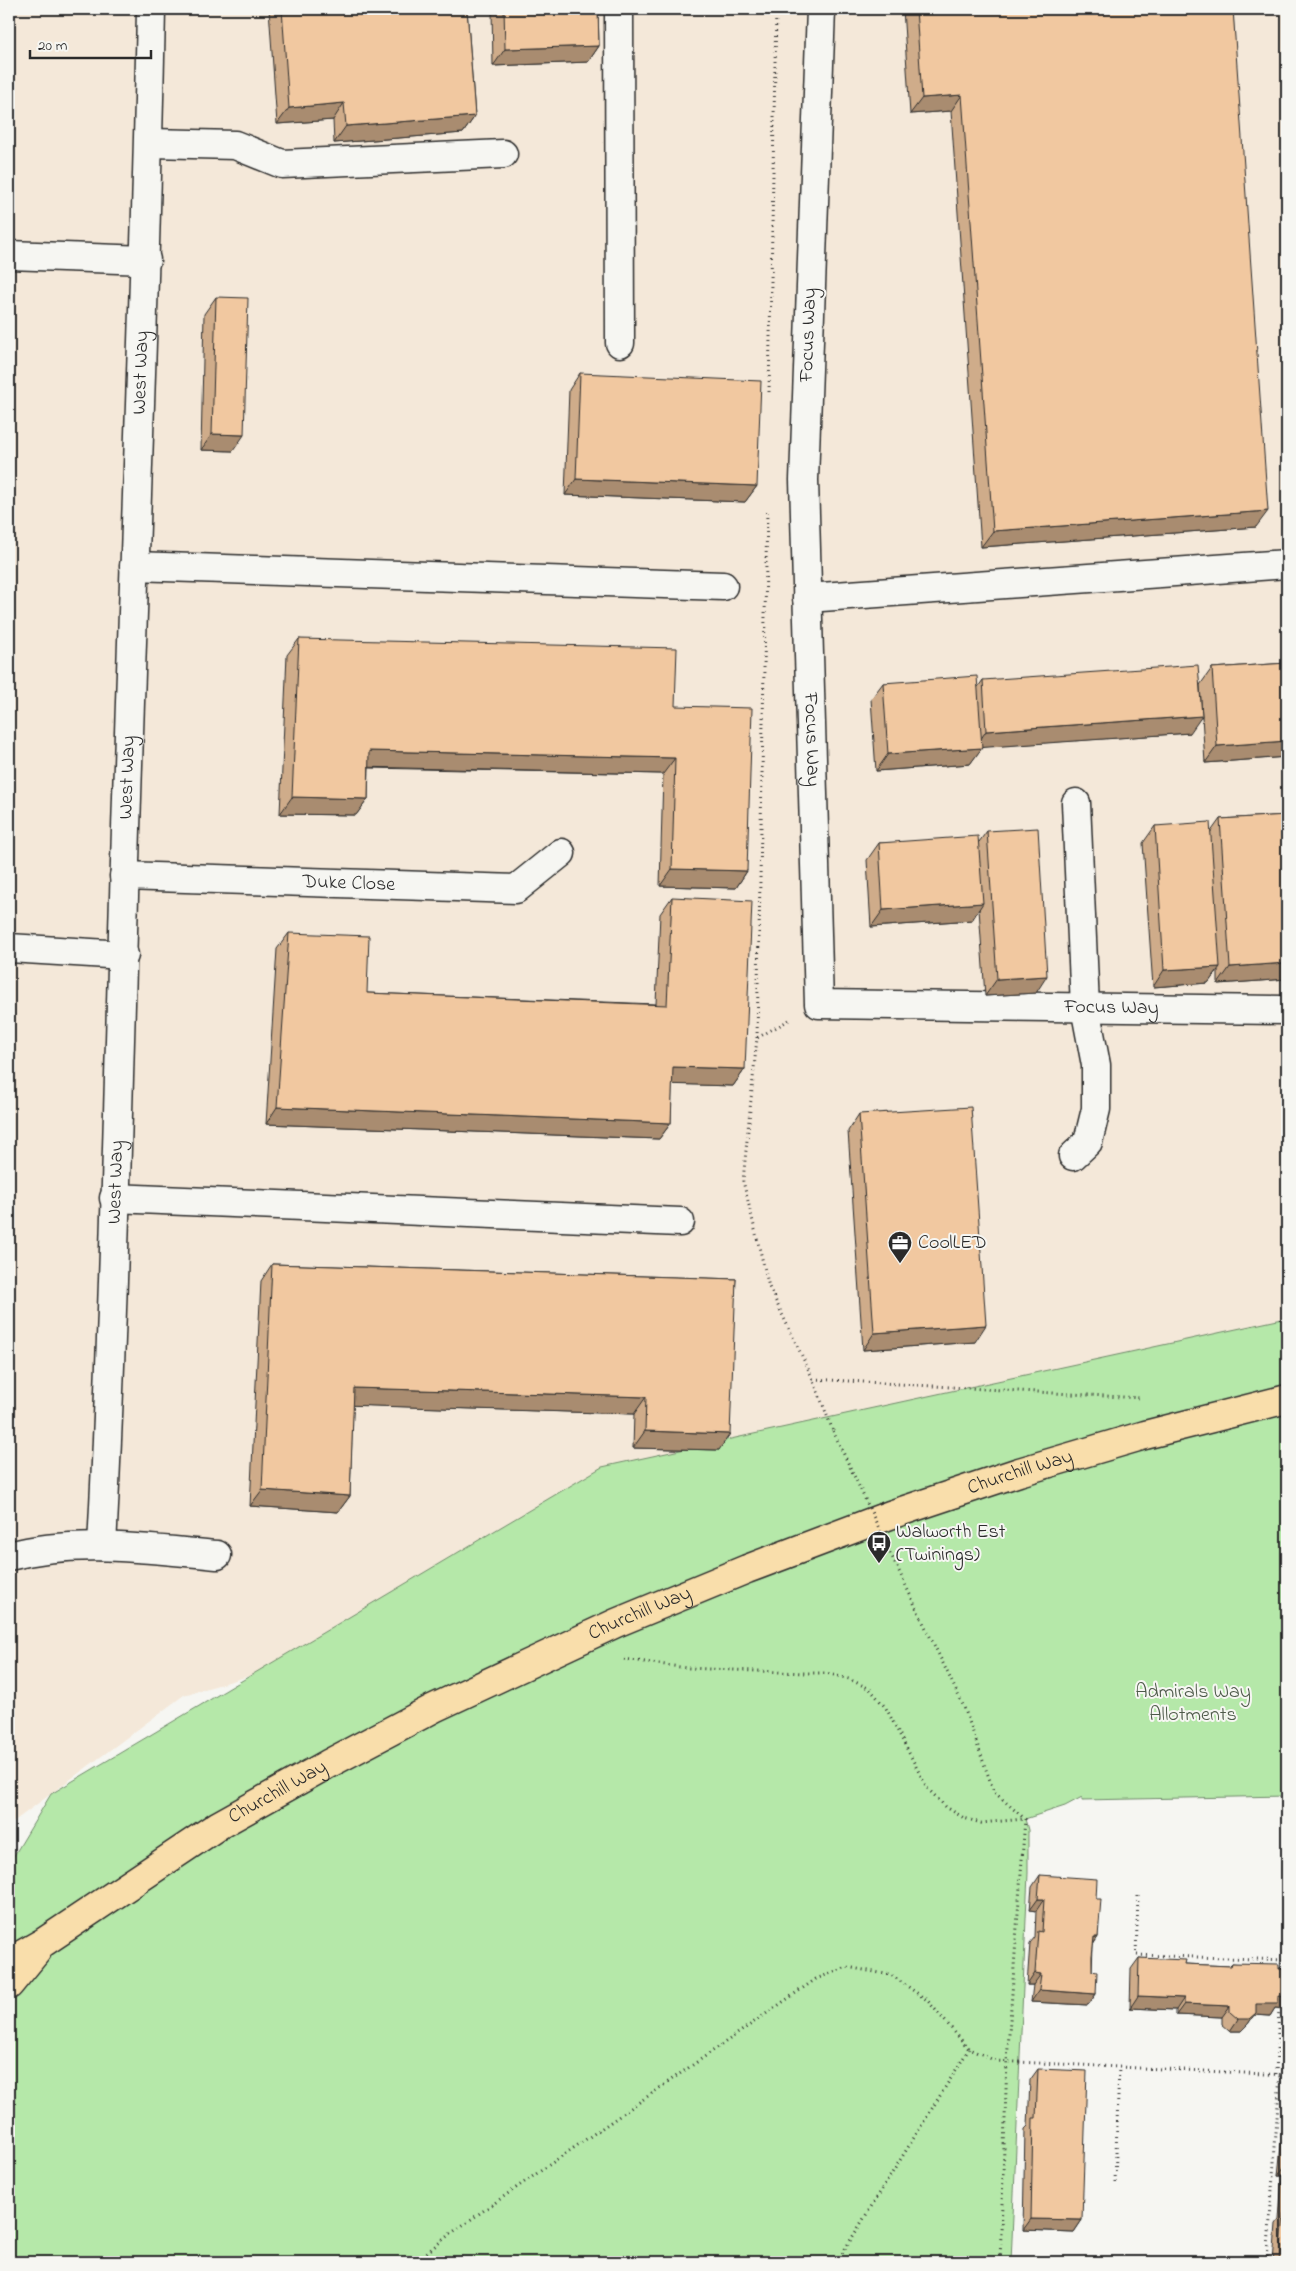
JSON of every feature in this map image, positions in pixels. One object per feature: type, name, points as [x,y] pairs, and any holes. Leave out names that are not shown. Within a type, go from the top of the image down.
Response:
[{"type":"main road","name":"Churchill Way","points":[[9,1962],[44,1942],[219,1825],[434,1708],[616,1622],[747,1569],[890,1515],[1019,1472],[1287,1399]]},
{"type":"main road","name":"Churchill Way","points":[[9,1985],[44,1942]]},
{"type":"street","name":"West Way","points":[[102,1546],[124,955],[124,876],[150,143],[151,9]]},
{"type":"street","points":[[619,9],[620,343]]},
{"type":"street","name":"Focus Way","points":[[821,9],[804,480],[819,1004],[1287,1010]]},
{"type":"street","points":[[150,143],[235,145],[282,164],[503,154]]},
{"type":"street","points":[[9,254],[146,260]]},
{"type":"street","points":[[807,598],[1287,564]]},
{"type":"street","points":[[134,566],[723,586]]},
{"type":"street","points":[[1073,1156],[1088,1142],[1096,1109],[1096,1065],[1085,1007],[1076,803]]},
{"type":"street","name":"Duke Close","points":[[124,876],[516,890],[561,853]]},
{"type":"street","points":[[9,948],[124,955]]},
{"type":"street","points":[[114,1198],[212,1213],[680,1222]]},
{"type":"street","points":[[9,1556],[26,1551],[102,1546],[218,1555]]},
{"type":"path","points":[[769,398],[776,9]]},
{"type":"path","points":[[767,508],[757,1038],[743,1181],[769,1286],[813,1379],[833,1431],[964,1707],[994,1792],[1025,1819]]},
{"type":"path","points":[[757,1038],[819,1004]]},
{"type":"path","points":[[813,1379],[1150,1398]]},
{"type":"path","points":[[618,1658],[687,1668],[803,1673],[826,1672],[849,1679],[870,1689],[886,1708],[927,1788],[946,1807],[964,1818],[981,1823],[1025,1819]]},
{"type":"path","points":[[1000,2262],[1007,2061],[1025,1819]]},
{"type":"path","points":[[1138,1896],[1136,1955],[1287,1960]]},
{"type":"path","points":[[1281,1981],[1282,1960]]},
{"type":"path","points":[[415,2262],[458,2228],[816,1979],[847,1967],[891,1976],[927,2000],[969,2049],[996,2061],[1287,2075]]},
{"type":"path","points":[[1267,2262],[1278,2074],[1279,2008]]},
{"type":"path","points":[[838,2262],[969,2049]]},
{"type":"path","points":[[1115,2182],[1119,2067]]},
{"type":"shaded area","points":[[9,9],[1287,9],[1287,1375],[184,1695],[9,1825]]},
{"type":"green space","name":"Admirals Way Allotments","points":[[1287,1318],[1287,1796],[1082,1800],[1082,1797],[1065,1806],[1025,1819],[1028,1830],[1028,1873],[1011,2262],[9,2262],[9,1864],[51,1794],[602,1467]]},
{"type":"building","points":[[282,9],[467,9],[475,116],[346,126],[344,103],[289,108]]},
{"type":"building","points":[[504,9],[598,9],[599,46],[505,49]]},
{"type":"building","points":[[916,9],[1233,9],[1268,511],[993,531],[962,95],[922,98]]},
{"type":"building","points":[[216,297],[248,298],[244,435],[212,434]]},
{"type":"building","points":[[580,373],[761,381],[757,486],[576,479]]},
{"type":"building","points":[[299,639],[677,648],[675,706],[752,708],[747,871],[672,869],[675,758],[369,751],[368,799],[292,797]]},
{"type":"building","points":[[1287,663],[1287,741],[1217,746],[1212,668]]},
{"type":"building","points":[[1198,665],[1202,716],[986,731],[983,680]]},
{"type":"building","points":[[977,676],[982,748],[888,754],[883,683]]},
{"type":"building","points":[[1287,815],[1287,963],[1230,967],[1220,819]]},
{"type":"building","points":[[1210,822],[1220,967],[1164,970],[1155,826]]},
{"type":"building","points":[[1038,828],[1047,976],[997,979],[987,831]]},
{"type":"building","points":[[978,836],[983,903],[883,910],[879,843]]},
{"type":"building","points":[[672,897],[752,901],[745,1069],[673,1067],[671,1123],[277,1107],[289,933],[369,936],[367,993],[667,1005]]},
{"type":"building","points":[[971,1107],[986,1325],[874,1333],[859,1114]]},
{"type":"building","points":[[272,1264],[736,1279],[730,1434],[645,1431],[646,1397],[354,1388],[350,1496],[262,1490]]},
{"type":"building","points":[[1040,1875],[1097,1879],[1096,1899],[1101,1899],[1098,1937],[1094,1937],[1092,1956],[1092,1971],[1097,1972],[1096,1994],[1039,1990],[1041,1974],[1035,1973],[1038,1931],[1042,1932],[1044,1899],[1038,1899]]},
{"type":"building","points":[[1139,1958],[1186,1960],[1185,1964],[1231,1966],[1232,1963],[1279,1964],[1279,1969],[1287,1969],[1287,1997],[1278,1996],[1278,2004],[1256,2004],[1256,2013],[1249,2019],[1238,2019],[1230,2012],[1230,2006],[1184,2004],[1184,1998],[1138,1996]]},
{"type":"building","points":[[1038,2069],[1087,2071],[1082,2220],[1031,2219],[1033,2118],[1036,2118]]},
{"type":"building","points":[[1284,2213],[1287,2213],[1287,2262],[1280,2262]]},
{"type":"place","name":"CoolLED","points":[[900,1264]]},
{"type":"place","name":"Walworth Est (Twinings)","points":[[879,1564]]}]
